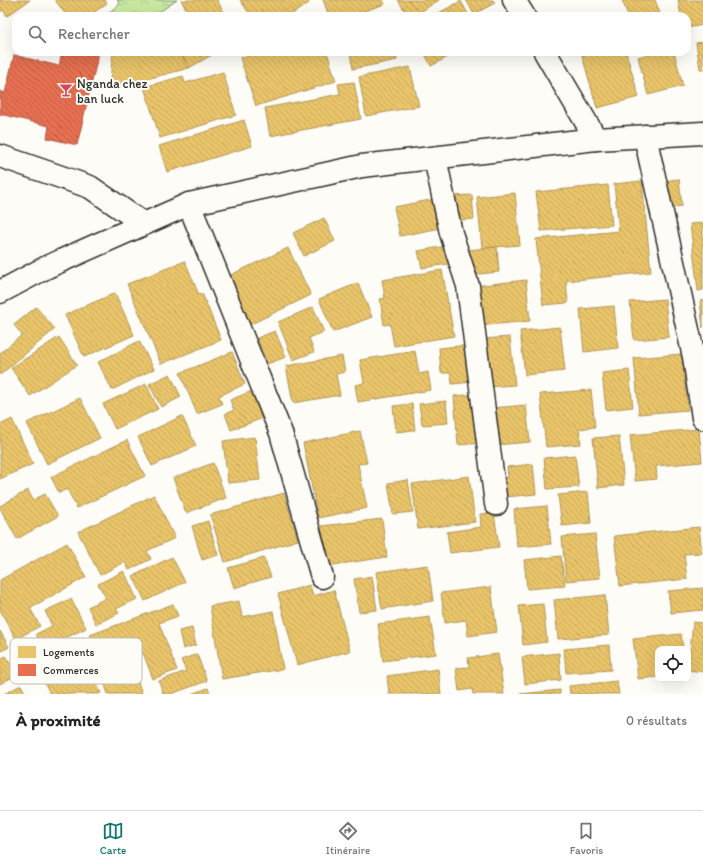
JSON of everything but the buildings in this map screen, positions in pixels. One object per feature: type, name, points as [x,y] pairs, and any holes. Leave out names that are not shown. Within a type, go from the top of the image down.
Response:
[{"type":"street","points":[[514,0],[522,12]]},
{"type":"street","points":[[547,56],[596,139]]},
{"type":"street","points":[[0,292],[47,267],[189,204],[362,166],[596,139],[703,133]]},
{"type":"street","points":[[645,136],[694,358],[703,418]]},
{"type":"street","points":[[0,156],[90,187],[144,224]]},
{"type":"street","points":[[435,158],[451,233],[468,286],[496,504]]},
{"type":"street","points":[[189,204],[281,433],[322,577]]},
{"type":"green space","points":[[117,0],[177,0],[159,12],[109,12],[120,4]]},
{"type":"place","name":"Nganda chez ban luck","points":[[66,90]]}]
